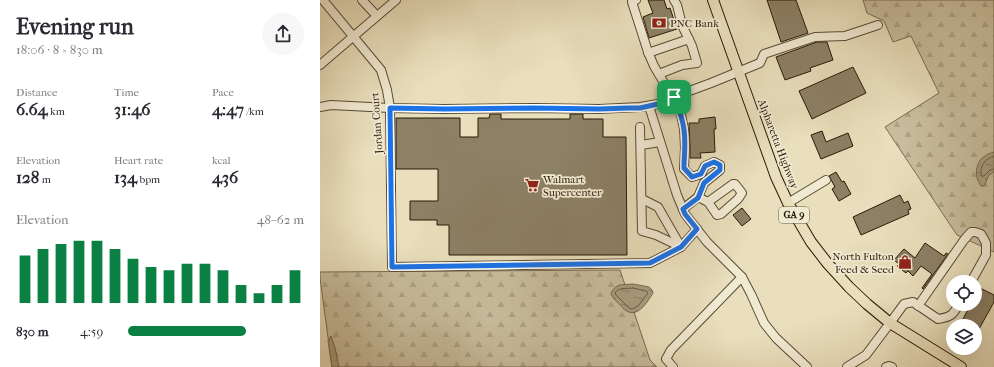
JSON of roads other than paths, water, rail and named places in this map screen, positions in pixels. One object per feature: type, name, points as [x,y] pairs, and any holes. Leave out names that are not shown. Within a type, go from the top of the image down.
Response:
[{"type":"main road","name":"Alpharetta Highway","points":[[713,0],[776,177],[788,203],[811,242],[838,277],[890,323],[961,367]]},
{"type":"lane","name":"Jordan Court","points":[[323,0],[382,70],[390,108],[392,267],[650,263],[681,247]]},
{"type":"lane","points":[[362,0],[377,16]]},
{"type":"lane","points":[[320,65],[396,0]]},
{"type":"lane","points":[[658,74],[682,64],[697,63],[674,0]]},
{"type":"lane","points":[[634,1],[648,53],[658,74],[674,97],[680,110],[684,129],[684,168],[692,177],[701,174],[705,166],[714,162],[720,165],[720,170],[704,183],[698,198],[683,209]]},
{"type":"lane","points":[[322,104],[390,108],[444,109],[640,108],[658,104],[760,63],[764,54],[815,37],[845,36],[878,25]]},
{"type":"lane","points":[[648,53],[689,39]]},
{"type":"lane","points":[[649,106],[677,195],[685,214],[707,242],[742,277],[764,323],[776,338],[807,367]]},
{"type":"lane","points":[[640,127],[642,231],[656,235],[681,247]]},
{"type":"lane","points":[[641,145],[660,142]]},
{"type":"lane","points":[[788,203],[826,180]]},
{"type":"lane","points":[[698,198],[708,202],[718,215],[721,214],[742,194],[735,184],[730,185],[708,202]]},
{"type":"lane","points":[[642,199],[658,207],[681,247]]},
{"type":"lane","points":[[681,247],[697,229]]},
{"type":"lane","points":[[918,306],[971,232],[981,234],[986,243],[986,255],[975,275]]},
{"type":"lane","points":[[673,367],[666,359],[671,350],[742,277]]},
{"type":"lane","points":[[847,367],[866,356],[904,304],[913,302],[938,319],[954,314],[956,311]]},
{"type":"lane","points":[[886,367],[892,367]]},
{"type":"water","points":[[994,152],[994,172],[989,175],[984,186],[981,186],[977,178],[977,166],[982,159]]},
{"type":"water","points":[[633,284],[649,287],[653,293],[642,308],[631,313],[626,311],[613,298],[611,293],[618,286]]},
{"type":"water","points":[[331,336],[339,367],[332,367],[328,341]]},
{"type":"place","name":"PNC Bank","points":[[659,23]]},
{"type":"place","name":"Walmart Supercenter","points":[[532,185]]},
{"type":"place","name":"North Fulton Feed & Seed","points":[[905,262]]}]
